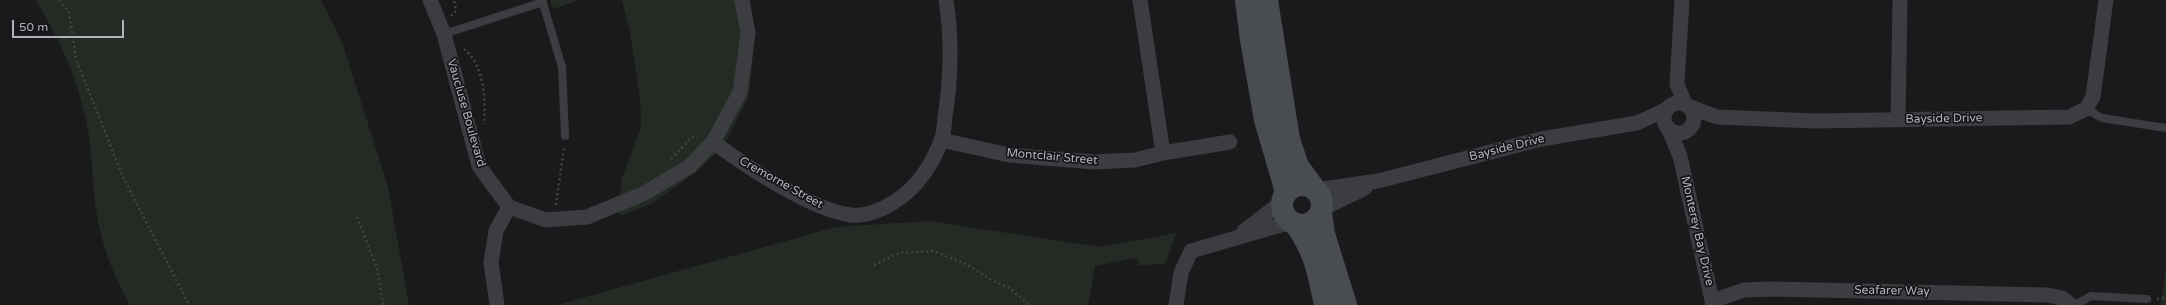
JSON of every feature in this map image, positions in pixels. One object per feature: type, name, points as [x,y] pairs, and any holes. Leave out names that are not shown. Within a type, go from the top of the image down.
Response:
[{"type":"street","name":"Vaucluse Boulevard","points":[[430,0],[444,34],[478,166],[509,207]]},
{"type":"street","points":[[497,305],[491,262],[496,231],[509,207],[546,220],[587,217],[645,193],[690,166],[740,92],[748,33],[742,0]]},
{"type":"street","name":"Cremorne Street","points":[[708,140],[741,162],[823,208],[852,215],[882,210],[904,196],[923,175],[941,140],[949,93],[950,23],[946,0]]},
{"type":"street","points":[[1140,0],[1163,153]]},
{"type":"street","points":[[1246,0],[1265,120],[1284,197],[1284,213],[1294,223],[1313,253],[1320,276],[1325,305]]},
{"type":"street","points":[[1267,0],[1289,139],[1298,166],[1318,200],[1324,234],[1346,305]]},
{"type":"street","points":[[1678,84],[1686,105],[1693,113],[1693,123],[1690,128],[1679,133],[1668,129],[1663,119],[1678,84],[1682,0]]},
{"type":"street","points":[[1898,120],[1900,0]]},
{"type":"street","points":[[2086,109],[2094,96],[2106,0]]},
{"type":"street","points":[[1666,109],[1676,103],[1686,105]]},
{"type":"street","name":"Bayside Drive","points":[[1686,105],[1717,117],[1814,121],[2069,117],[2086,109]]},
{"type":"street","name":"Bayside Drive","points":[[1318,200],[1378,181],[1541,139],[1637,122],[1666,109]]},
{"type":"street","name":"Bayside Drive","points":[[1690,128],[1717,117]]},
{"type":"street","name":"Bayside Drive","points":[[1637,122],[1668,129]]},
{"type":"street","name":"Monterey Bay Drive","points":[[1680,156],[1690,128]]},
{"type":"street","name":"Monterey Bay Drive","points":[[1668,129],[1680,156],[1713,303]]},
{"type":"street","name":"Montclair Street","points":[[941,140],[1009,154],[1094,162],[1135,160],[1163,153],[1230,142]]},
{"type":"street","points":[[1176,305],[1181,273],[1191,251],[1237,236],[1294,223],[1309,224],[1318,217],[1318,200],[1309,186],[1296,186],[1237,236]]},
{"type":"street","name":"Seafarer Way","points":[[1713,303],[1744,290],[1771,288],[2048,295],[2062,298],[2071,305]]},
{"type":"lane","points":[[444,34],[543,1],[562,67],[565,136]]},
{"type":"lane","points":[[2086,109],[2102,118],[2166,128]]},
{"type":"lane","points":[[2075,305],[2091,296],[2148,299]]},
{"type":"path","points":[[59,0],[69,12],[76,59],[123,177],[189,305]]},
{"type":"path","points":[[449,18],[456,11],[454,0]]},
{"type":"path","points":[[460,47],[473,56],[480,75],[485,107],[484,127]]},
{"type":"path","points":[[554,220],[565,136]]},
{"type":"path","points":[[665,164],[692,137],[708,140]]},
{"type":"path","points":[[550,203],[562,205]]},
{"type":"path","points":[[357,217],[377,268],[383,305]]},
{"type":"path","points":[[874,265],[900,253],[933,251],[968,265],[991,280],[1010,288],[1029,305]]},
{"type":"shaded area","points":[[35,0],[321,0],[342,42],[388,187],[409,305],[130,305],[112,267],[101,236],[96,213],[89,133],[78,88],[59,42]]},
{"type":"shaded area","points":[[550,0],[579,0],[553,9]]},
{"type":"shaded area","points":[[622,0],[748,0],[755,33],[749,96],[723,147],[695,173],[651,204],[620,216],[618,210],[622,178],[641,127],[640,98],[630,32]]},
{"type":"shaded area","points":[[929,221],[1100,247],[1176,233],[1165,264],[1139,265],[1137,258],[1095,266],[1088,305],[557,305],[836,227]]},
{"type":"shaded area","points":[[2166,268],[2166,305],[2161,305]]}]
